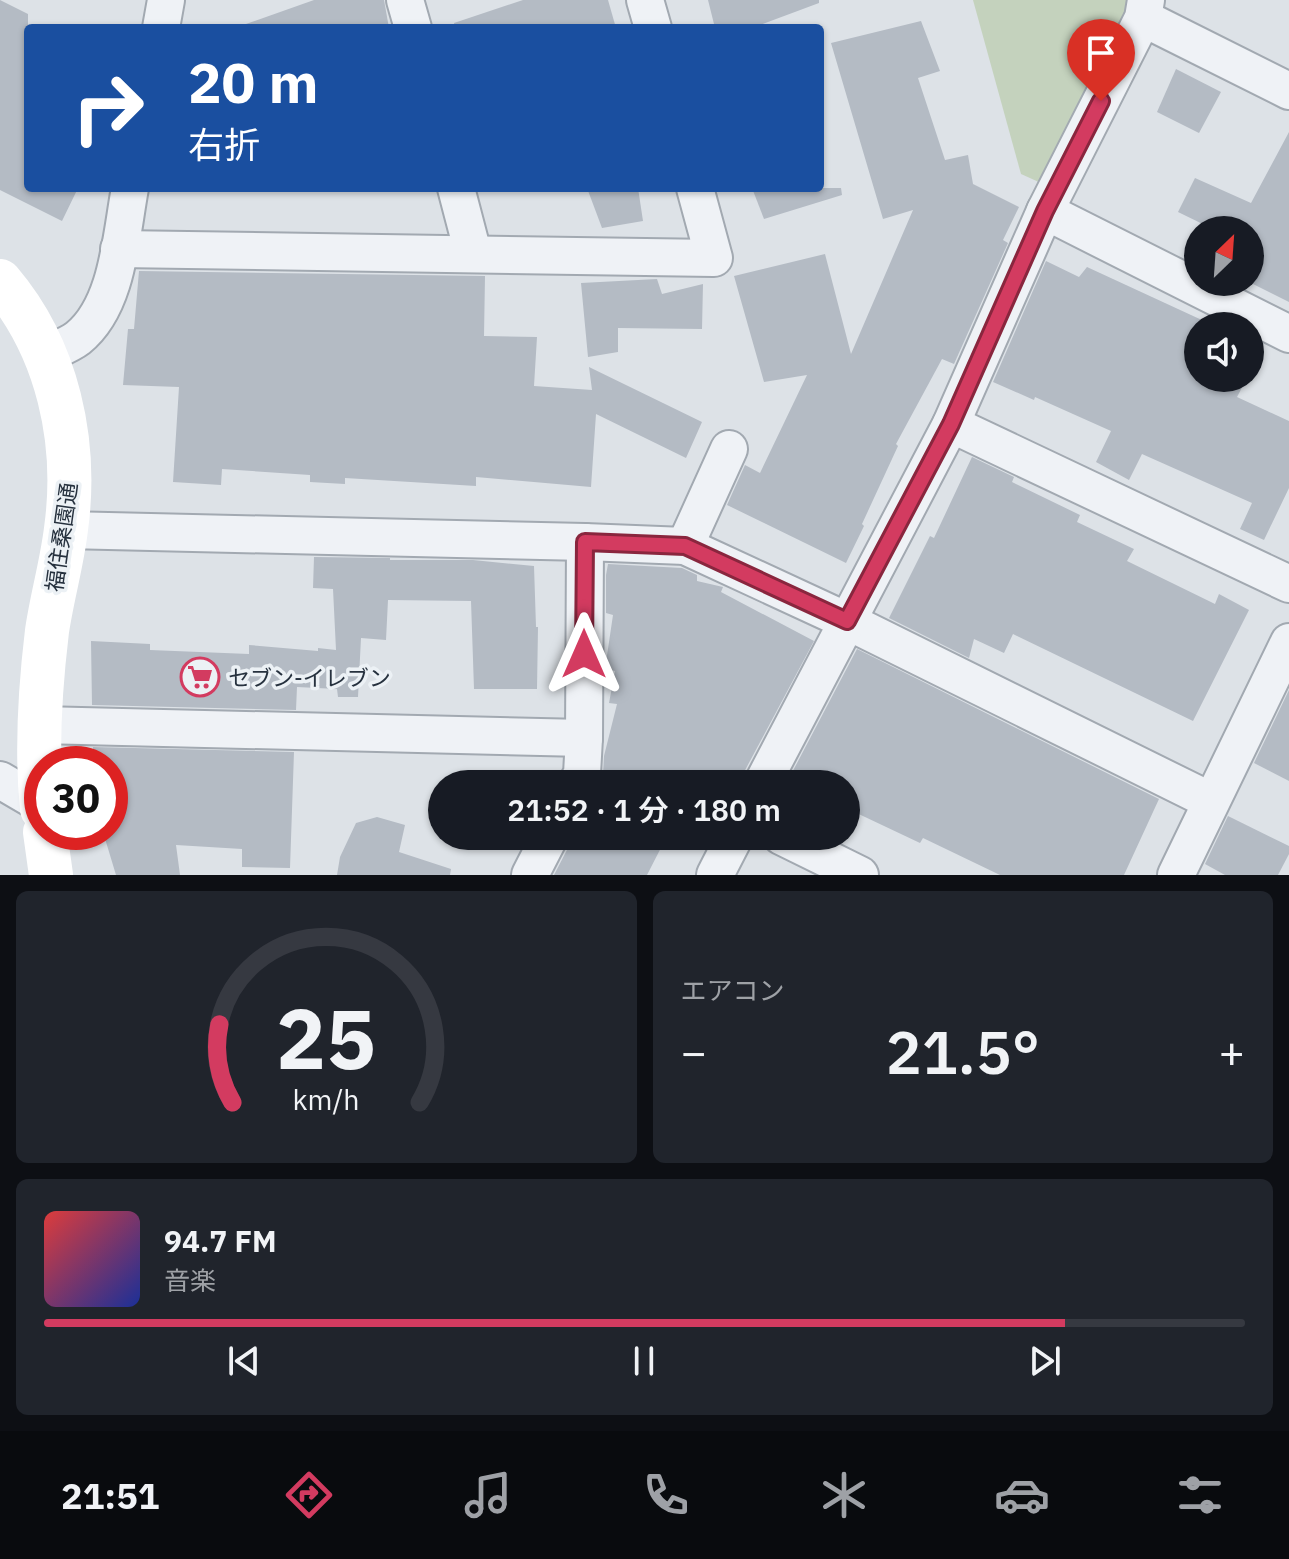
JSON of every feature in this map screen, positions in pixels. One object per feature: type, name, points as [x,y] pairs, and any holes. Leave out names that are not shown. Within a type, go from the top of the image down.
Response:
[{"type":"street","points":[[162,24],[166,0]]},
{"type":"street","points":[[405,0],[412,24]]},
{"type":"street","points":[[645,0],[652,24]]},
{"type":"street","points":[[769,770],[951,424],[1045,211],[1145,9],[1289,91]]},
{"type":"street","points":[[45,355],[77,339],[99,315],[111,290],[129,192]]},
{"type":"street","points":[[457,192],[473,253]]},
{"type":"street","points":[[119,249],[714,258],[696,192]]},
{"type":"street","points":[[1045,211],[1289,334]]},
{"type":"street","name":"福住桑園通","points":[[0,281],[45,355],[61,407],[70,457],[66,530],[48,630],[41,746]]},
{"type":"street","points":[[951,424],[1289,584]]},
{"type":"street","points":[[685,546],[729,449]]},
{"type":"street","points":[[66,530],[685,546],[847,621],[1211,801]]},
{"type":"street","points":[[582,770],[585,542]]},
{"type":"street","points":[[1176,875],[1289,642]]},
{"type":"street","points":[[40,725],[584,738]]},
{"type":"street","points":[[0,780],[24,795]]},
{"type":"street","points":[[48,850],[51,875]]},
{"type":"street","points":[[530,875],[543,850]]},
{"type":"street","points":[[715,875],[728,850]]},
{"type":"street","points":[[809,850],[860,875]]},
{"type":"green space","points":[[973,0],[1129,0],[1125,25],[1041,183],[1021,174]]},
{"type":"building","points":[[0,0],[28,14],[28,24],[24,24],[24,192],[76,192],[62,221],[0,190]]},
{"type":"building","points":[[314,0],[384,0],[388,24],[246,24]]},
{"type":"building","points":[[523,0],[608,0],[615,24],[454,24]]},
{"type":"building","points":[[708,0],[819,0],[819,3],[763,24],[714,24]]},
{"type":"building","points":[[921,21],[940,71],[918,78],[945,160],[968,155],[973,184],[1019,207],[1003,240],[1008,243],[954,364],[942,359],[896,444],[898,446],[846,563],[727,505],[745,465],[760,473],[807,375],[764,382],[734,276],[825,254],[851,354],[913,210],[883,219],[831,43]]},
{"type":"building","points":[[1176,69],[1221,92],[1199,133],[1157,112]]},
{"type":"building","points":[[1289,132],[1289,302],[1264,290],[1264,216],[1186,216],[1178,212],[1195,178],[1251,203]]},
{"type":"building","points":[[824,188],[841,188],[842,195],[764,219],[754,192],[824,192]]},
{"type":"building","points":[[588,192],[639,192],[643,221],[602,228]]},
{"type":"building","points":[[1046,261],[1079,277],[1087,267],[1184,312],[1184,392],[1240,392],[1237,397],[1289,421],[1289,488],[1264,540],[1240,529],[1252,503],[1142,454],[1129,480],[1096,462],[1111,431],[993,382]]},
{"type":"building","points":[[139,271],[485,276],[484,336],[537,337],[534,386],[592,390],[589,367],[702,422],[686,458],[596,414],[591,487],[476,477],[476,486],[345,478],[345,484],[310,482],[310,475],[222,469],[221,485],[173,482],[179,387],[123,385],[128,329],[134,329]]},
{"type":"building","points":[[657,279],[662,294],[703,284],[702,329],[618,328],[618,352],[588,357],[581,283]]},
{"type":"building","points":[[972,457],[1014,477],[1012,482],[1080,515],[1077,522],[1134,549],[1127,561],[1215,604],[1219,594],[1249,610],[1193,721],[1013,634],[1004,653],[974,639],[969,658],[889,618],[930,536],[934,538]]},
{"type":"building","points":[[314,557],[473,560],[534,566],[538,627],[537,689],[474,689],[471,601],[388,600],[386,640],[361,638],[358,697],[338,697],[337,689],[297,687],[296,710],[92,705],[91,641],[150,644],[150,650],[249,654],[249,645],[336,650],[333,589],[313,588]]},
{"type":"building","points":[[608,564],[682,568],[697,575],[697,581],[723,587],[721,592],[814,641],[745,770],[603,770],[617,704],[609,703],[615,671],[605,669],[613,615],[606,613]]},
{"type":"building","points":[[857,649],[1159,799],[1124,875],[1000,875],[923,838],[920,843],[860,815],[860,770],[793,770]]},
{"type":"building","points":[[1289,690],[1289,781],[1254,763]]},
{"type":"building","points":[[128,748],[294,752],[290,868],[242,867],[242,849],[176,845],[180,875],[116,875],[108,850],[128,850]]},
{"type":"building","points":[[1228,816],[1289,846],[1289,854],[1278,875],[1225,875],[1205,864]]},
{"type":"building","points":[[377,817],[405,825],[399,852],[451,869],[450,875],[337,875],[340,857],[356,823]]},
{"type":"building","points":[[567,850],[660,850],[647,875],[554,875]]},
{"type":"place","name":"セブン-イレブン","points":[[200,677]]},
{"type":"route","points":[[584,654],[585,542],[685,546],[847,621],[951,424],[1045,211],[1101,101]]}]
